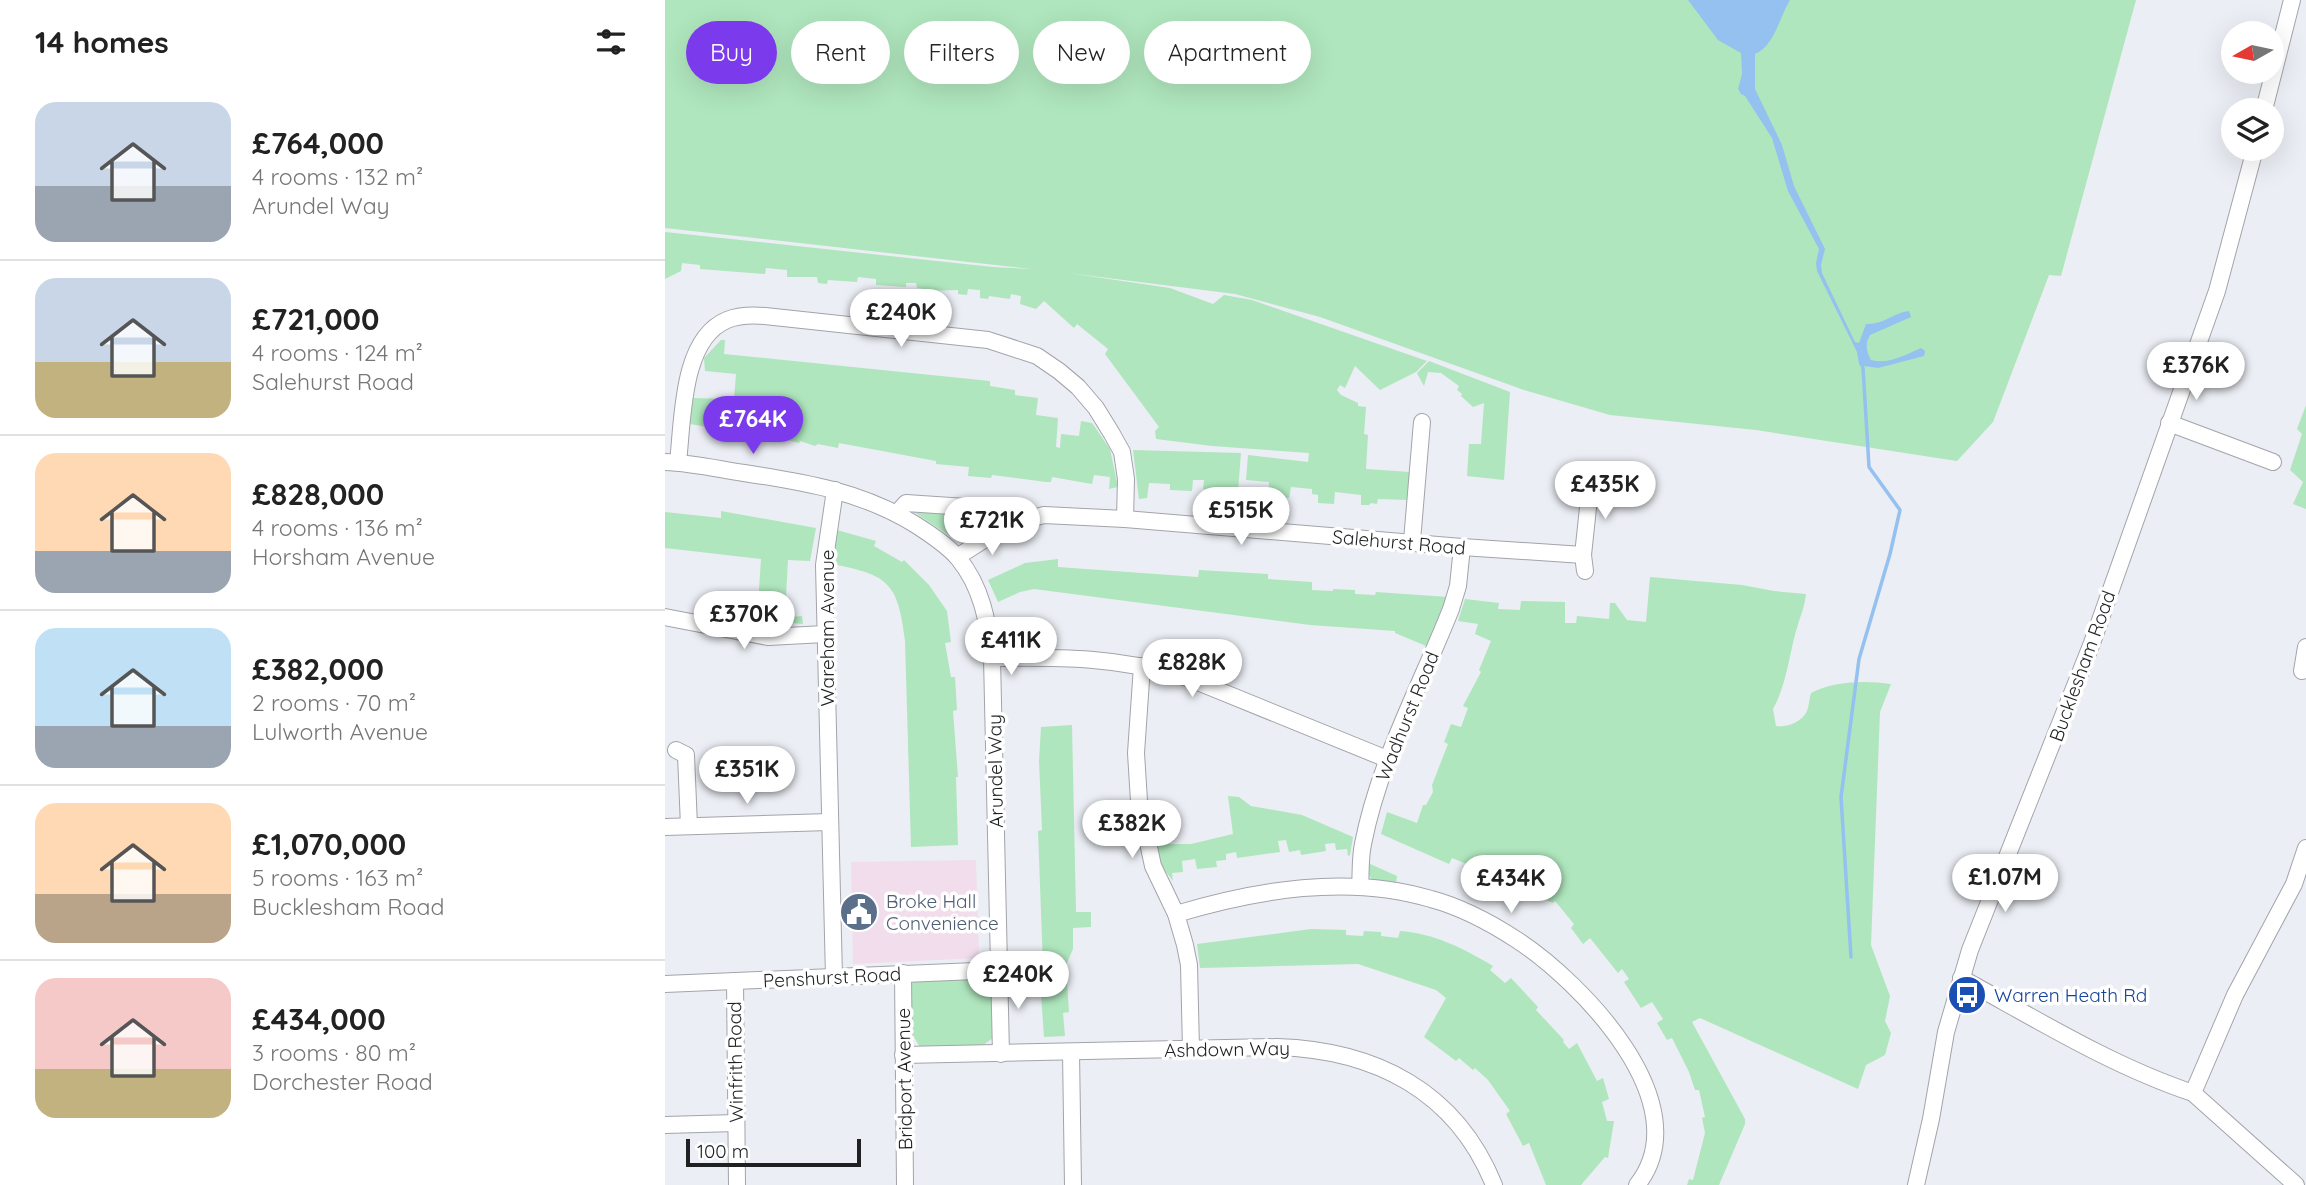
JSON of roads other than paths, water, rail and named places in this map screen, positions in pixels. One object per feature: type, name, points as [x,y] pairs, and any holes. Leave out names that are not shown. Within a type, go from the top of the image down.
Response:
[{"type":"street","points":[[2267,98],[2292,0]]},
{"type":"street","name":"Bucklesham Road","points":[[1916,1185],[1946,1032],[1961,978],[2088,655],[2217,291],[2252,161]]},
{"type":"street","points":[[671,462],[689,371],[696,352],[708,334],[728,319],[745,315],[776,316],[988,340],[1037,356],[1059,370],[1096,408],[1122,452],[1126,479],[1125,519]]},
{"type":"street","points":[[1412,541],[1422,422]]},
{"type":"street","points":[[2169,423],[2273,462]]},
{"type":"street","name":"Arundel Way","points":[[671,462],[808,483],[866,499],[897,513],[957,557],[980,596],[988,624],[992,658],[1001,1054]]},
{"type":"street","name":"Salehurst Road","points":[[957,557],[1007,525],[1044,516],[1125,519],[1412,541],[1584,563],[1592,470]]},
{"type":"street","name":"Wareham Avenue","points":[[834,976],[824,565],[835,490]]},
{"type":"street","points":[[897,513],[906,503],[996,509],[1005,517],[1007,525]]},
{"type":"street","name":"Wadhurst Road","points":[[1360,887],[1362,847],[1387,759],[1451,609],[1458,586],[1462,547]]},
{"type":"street","points":[[665,617],[768,637],[825,634]]},
{"type":"street","points":[[2302,671],[2306,647]]},
{"type":"street","points":[[992,658],[1107,660],[1188,677],[1387,759]]},
{"type":"street","points":[[1142,666],[1136,753],[1139,801],[1153,866],[1175,914],[1189,965],[1191,1049]]},
{"type":"street","points":[[686,752],[689,826]]},
{"type":"street","points":[[665,827],[830,822]]},
{"type":"street","points":[[2193,1093],[2235,995],[2294,884],[2306,848]]},
{"type":"street","points":[[1175,914],[1245,895],[1290,889],[1360,887],[1430,898],[1493,925],[1541,957],[1580,994],[1632,1055],[1643,1077],[1656,1135],[1650,1162],[1637,1185]]},
{"type":"street","name":"Penshurst Road","points":[[665,984],[999,970]]},
{"type":"street","name":"Bridport Avenue","points":[[902,973],[905,1185]]},
{"type":"street","points":[[1961,978],[2088,1046],[2193,1093],[2296,1185]]},
{"type":"street","name":"Winfrith Road","points":[[734,981],[737,1185]]},
{"type":"street","name":"Ashdown Way","points":[[903,1055],[1311,1048],[1344,1054],[1377,1065],[1414,1086],[1443,1110],[1474,1146],[1494,1185]]},
{"type":"street","points":[[1071,1052],[1073,1185]]},
{"type":"street","points":[[665,1125],[736,1123]]},
{"type":"water","points":[[1688,0],[1790,0],[1772,38],[1755,54],[1755,89],[1782,145],[1794,186],[1825,249],[1822,273],[1855,342],[1859,343],[1866,324],[1878,323],[1909,311],[1911,317],[1870,335],[1867,348],[1871,360],[1890,360],[1921,348],[1925,351],[1924,356],[1878,368],[1864,366],[1865,373],[1859,364],[1857,352],[1817,271],[1819,249],[1788,191],[1772,138],[1738,89],[1742,74],[1741,53],[1718,40]]},
{"type":"waterway","points":[[1851,957],[1841,797],[1859,659],[1900,510],[1869,467],[1863,368]]},
{"type":"place","name":"Broke Hall Convenience","points":[[859,912]]},
{"type":"place","name":"Warren Heath Rd","points":[[1967,995]]}]
